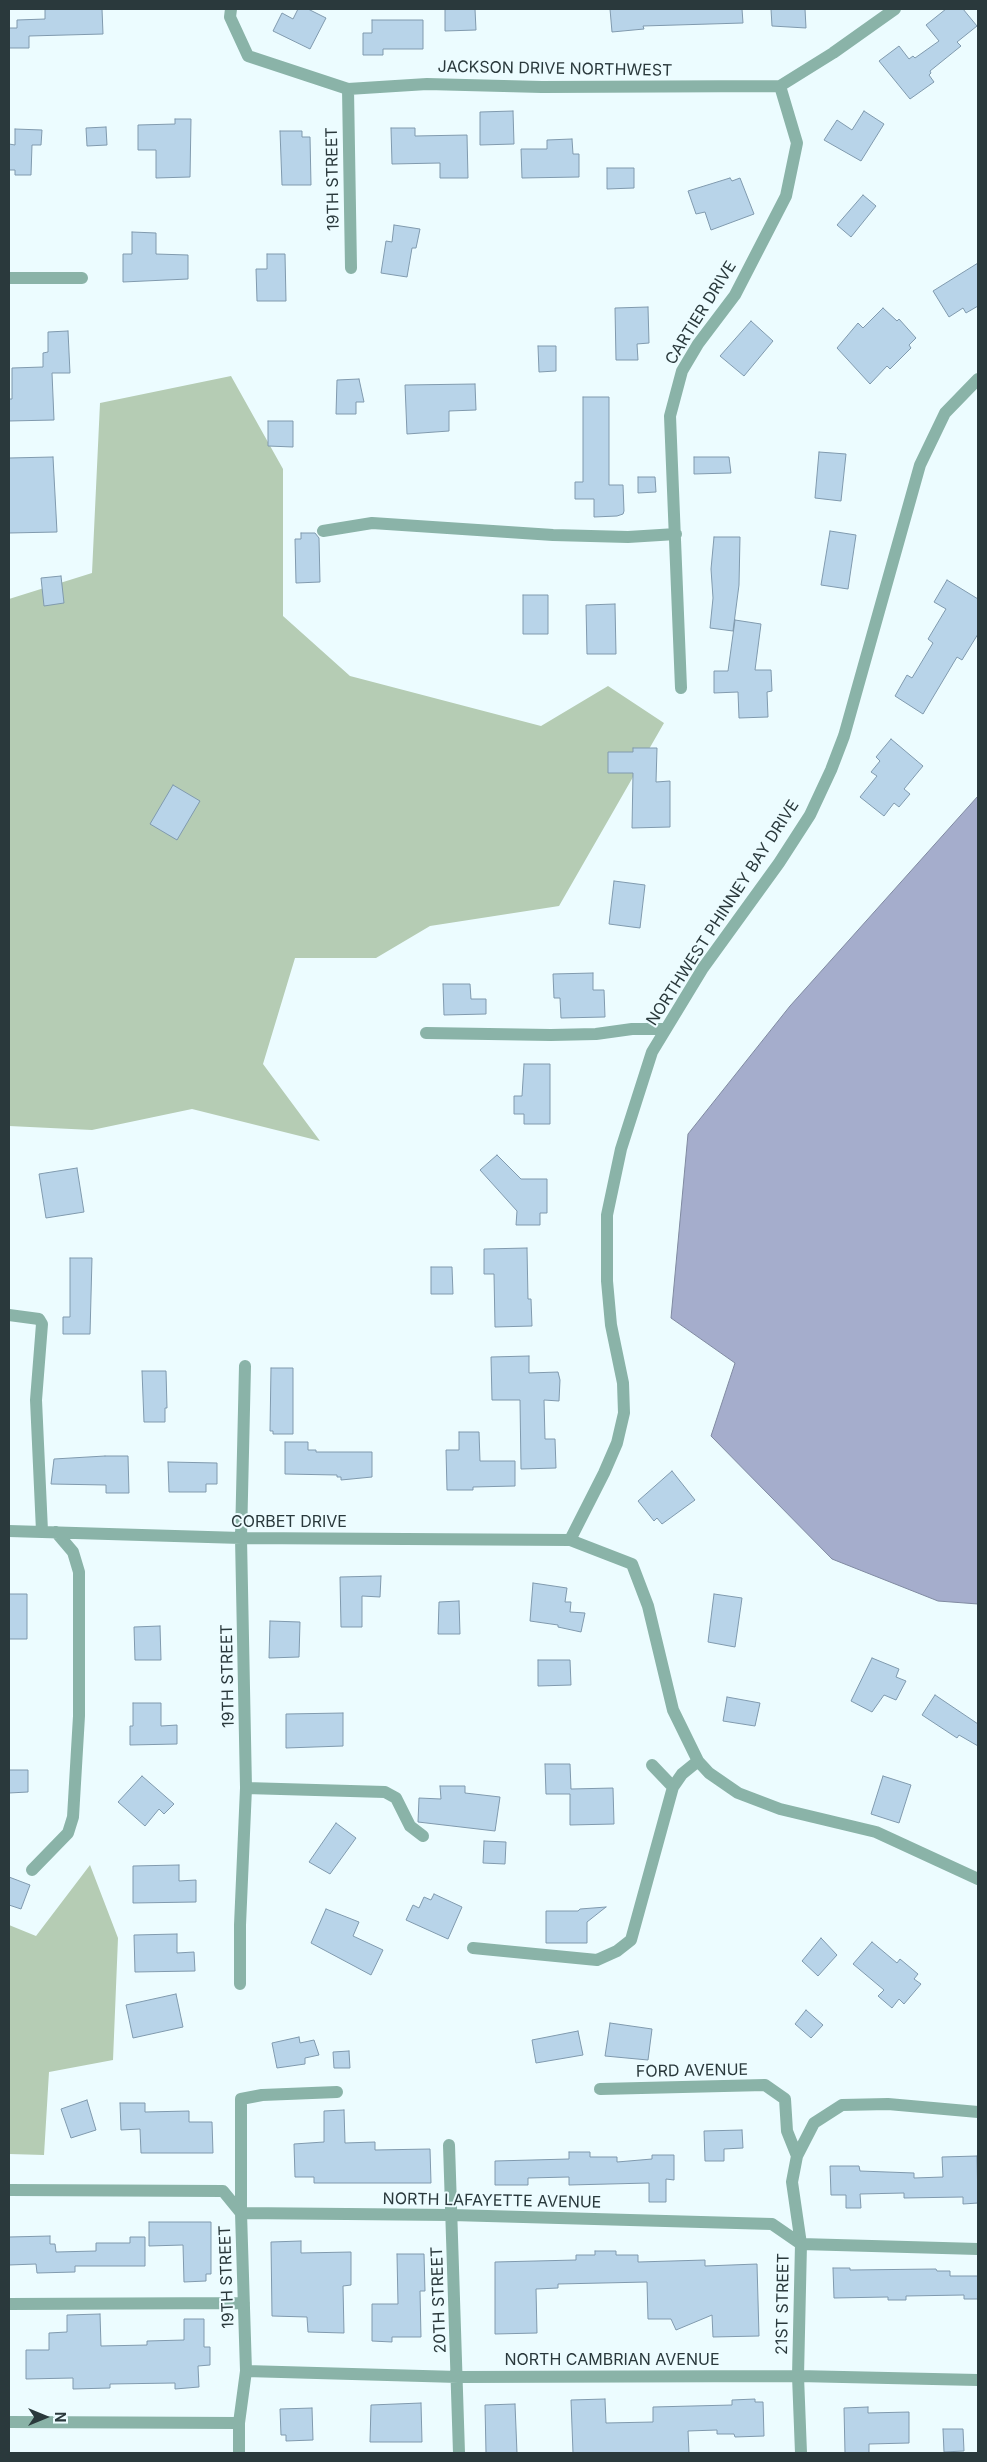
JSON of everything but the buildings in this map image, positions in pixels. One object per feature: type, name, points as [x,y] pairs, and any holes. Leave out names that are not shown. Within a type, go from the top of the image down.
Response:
[{"type":"street","name":"JACKSON DRIVE NORTHWEST","points":[[231,9],[230,17],[248,56],[348,89],[427,84],[542,87],[780,86]]},
{"type":"street","points":[[780,86],[833,53],[895,9]]},
{"type":"street","name":"CARTIER DRIVE","points":[[681,688],[670,416],[682,371],[698,344],[735,295],[786,196],[797,142],[780,86]]},
{"type":"street","name":"19TH STREET","points":[[348,89],[350,268]]},
{"type":"street","points":[[9,278],[82,278]]},
{"type":"street","name":"NORTHWEST PHINNEY BAY DRIVE","points":[[570,1540],[604,1474],[617,1442],[624,1413],[623,1383],[611,1325],[607,1281],[607,1215],[620,1149],[652,1052],[703,968],[779,863],[810,814],[827,779],[844,736],[920,465],[945,412],[978,379]]},
{"type":"street","points":[[323,531],[372,523],[553,535],[628,536],[676,534]]},
{"type":"street","points":[[426,1033],[596,1034],[632,1029],[666,1029]]},
{"type":"street","points":[[9,1314],[39,1319],[42,1324],[36,1400],[42,1531]]},
{"type":"street","name":"19TH STREET","points":[[240,1984],[240,1924],[246,1788],[241,1538],[245,1366]]},
{"type":"street","name":"CORBET DRIVE","points":[[9,1531],[241,1538],[570,1540]]},
{"type":"street","points":[[32,1870],[68,1833],[73,1817],[79,1716],[79,1572],[73,1552],[56,1532]]},
{"type":"street","points":[[570,1540],[632,1564],[648,1606],[673,1710],[698,1761],[709,1773],[738,1793],[780,1809],[876,1832],[978,1878]]},
{"type":"street","points":[[473,1948],[597,1960],[617,1951],[631,1940],[673,1787],[682,1774],[698,1761]]},
{"type":"street","points":[[652,1765],[673,1787]]},
{"type":"street","points":[[246,1788],[385,1792],[396,1798],[410,1826],[423,1836]]},
{"type":"street","name":"FORD AVENUE","points":[[600,2089],[765,2085],[785,2099],[787,2131],[797,2156]]},
{"type":"street","name":"19TH STREET","points":[[239,2453],[239,2423],[246,2371],[241,2213],[241,2099],[262,2095],[337,2092]]},
{"type":"street","points":[[797,2156],[814,2123],[842,2105],[888,2104],[978,2112]]},
{"type":"street","name":"20TH STREET","points":[[449,2145],[459,2453]]},
{"type":"street","name":"21ST STREET","points":[[797,2156],[792,2182],[801,2244],[798,2376],[801,2453]]},
{"type":"street","points":[[9,2190],[223,2190],[241,2213]]},
{"type":"street","name":"NORTH LAFAYETTE AVENUE","points":[[241,2213],[452,2215],[772,2224],[801,2244]]},
{"type":"street","points":[[801,2244],[978,2249]]},
{"type":"street","points":[[9,2304],[244,2303]]},
{"type":"street","name":"NORTH CAMBRIAN AVENUE","points":[[246,2371],[458,2377],[798,2376],[978,2380]]},
{"type":"street","points":[[9,2422],[239,2423]]},
{"type":"green space","points":[[231,376],[283,469],[283,616],[350,676],[541,726],[608,686],[664,723],[559,906],[430,926],[376,958],[295,958],[263,1064],[320,1141],[192,1109],[92,1130],[9,1126],[9,599],[92,573],[100,403]]},
{"type":"green space","points":[[90,1865],[118,1938],[113,2060],[49,2072],[44,2155],[9,2154],[9,1925],[36,1936]]},
{"type":"water","points":[[978,796],[978,1604],[938,1601],[832,1559],[711,1436],[735,1363],[671,1318],[688,1134],[790,1006]]}]
